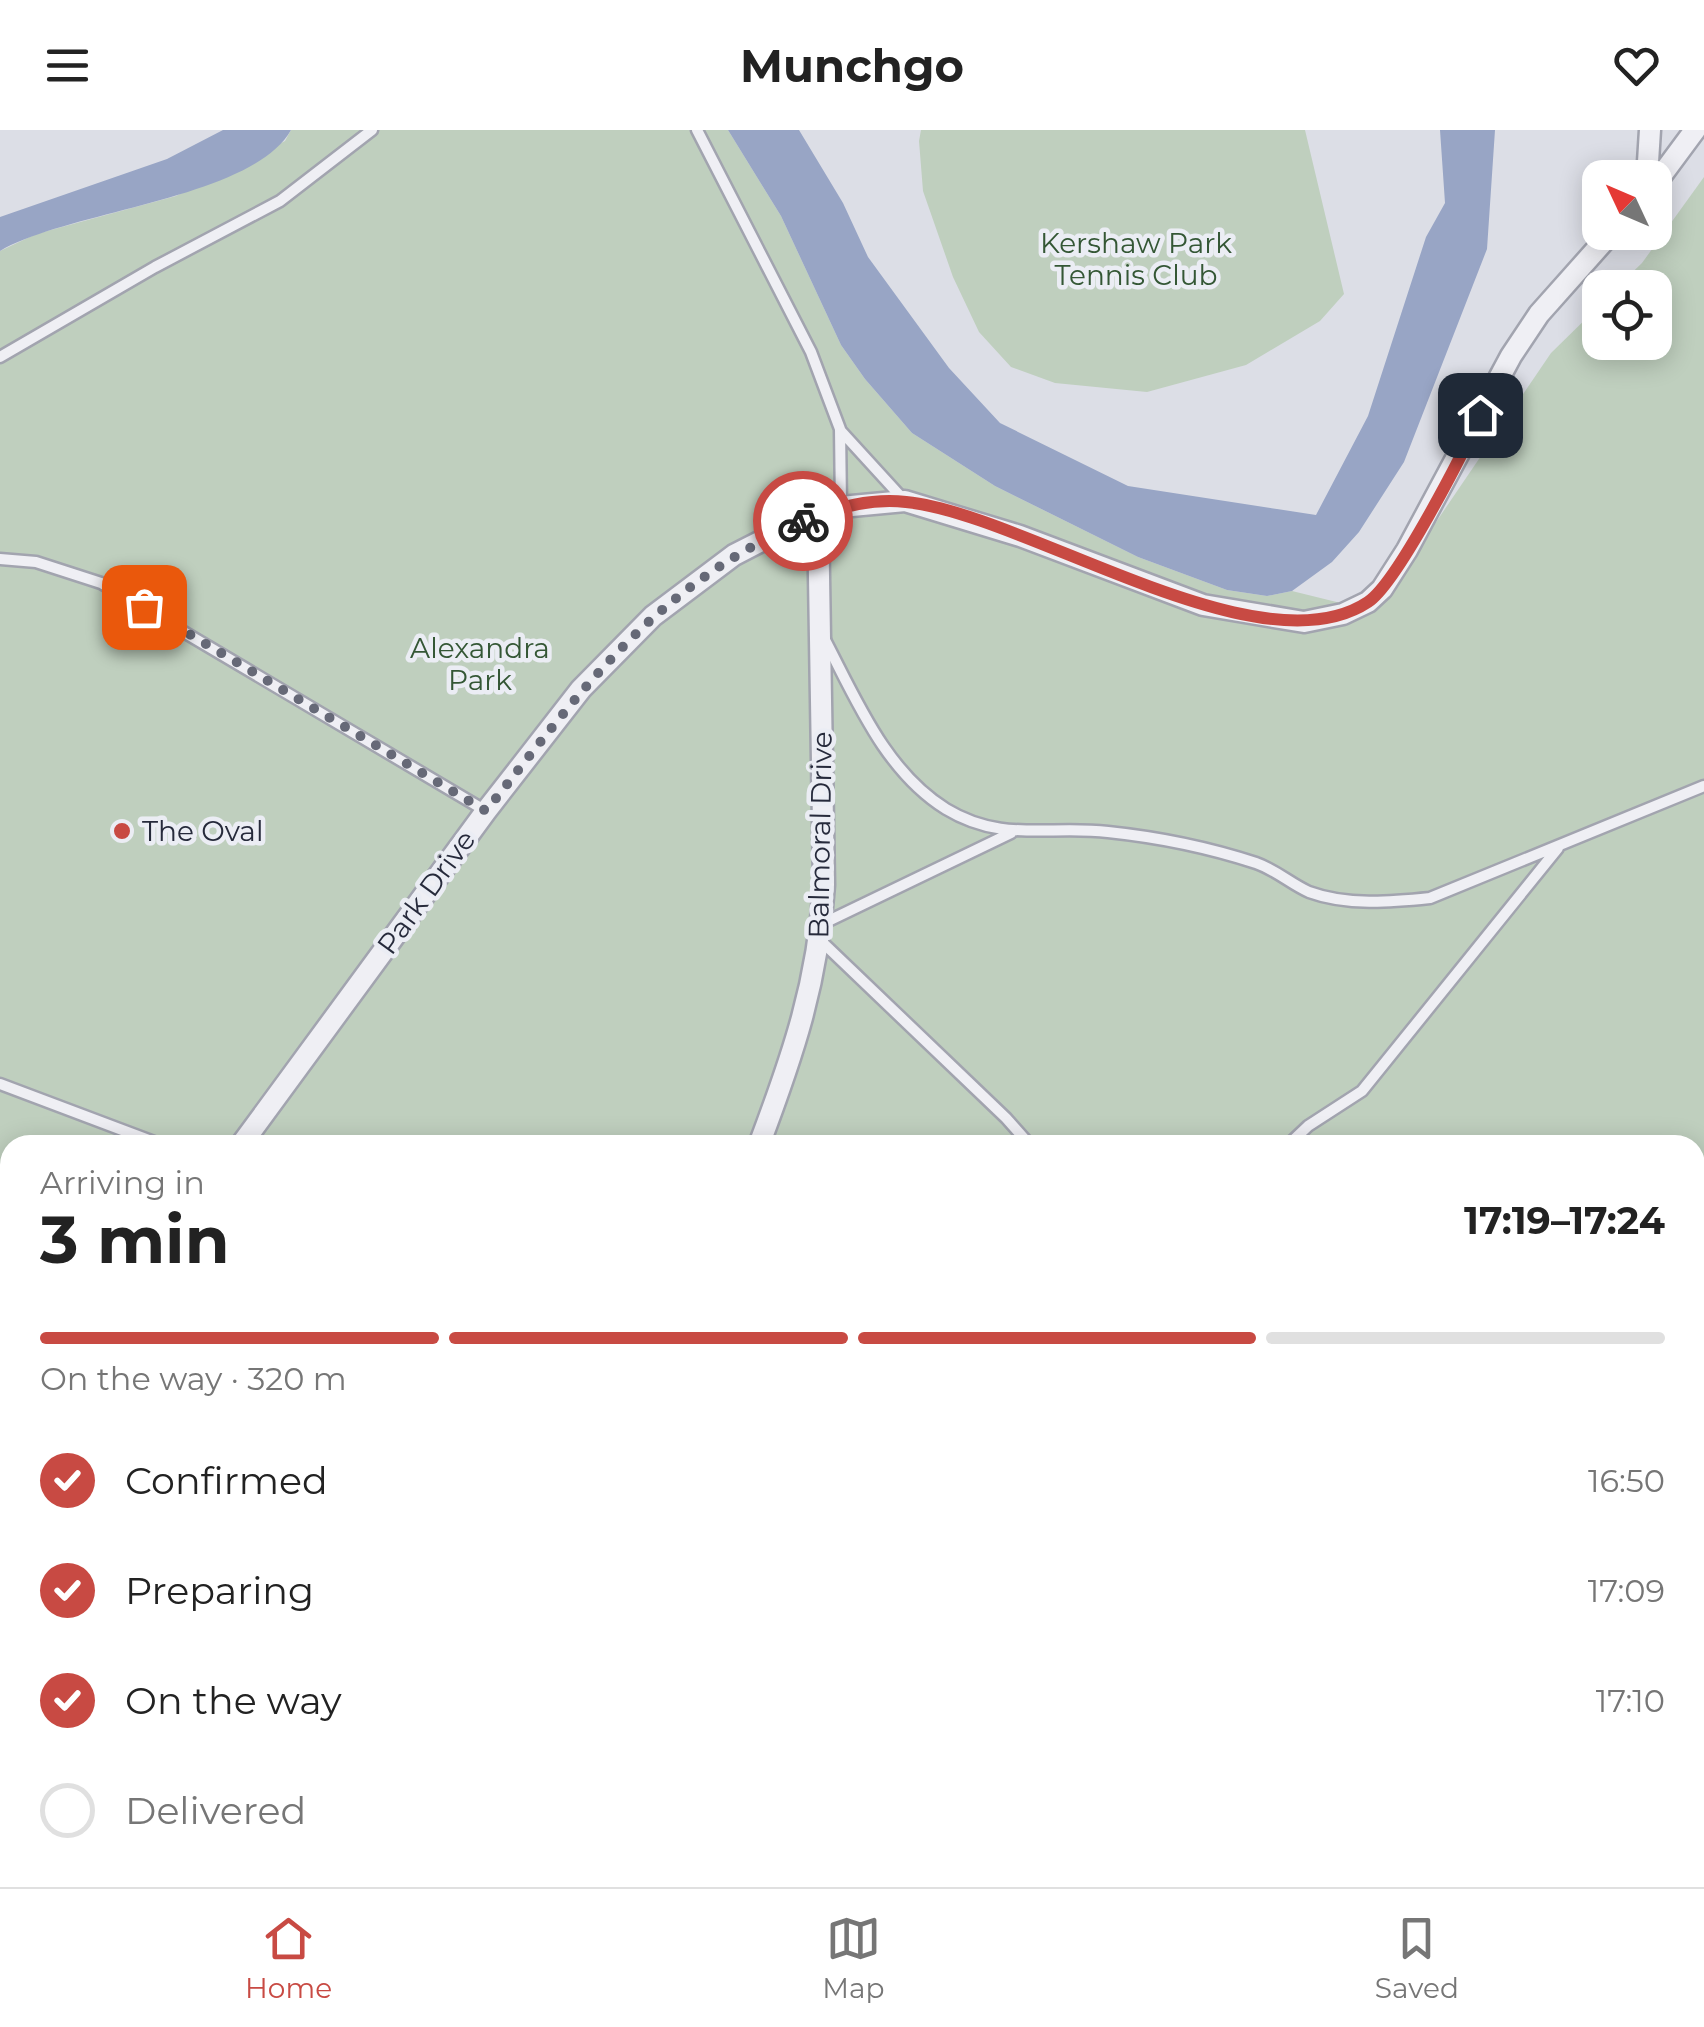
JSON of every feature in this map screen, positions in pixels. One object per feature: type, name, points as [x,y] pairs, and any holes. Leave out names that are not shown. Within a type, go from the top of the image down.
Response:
[{"type":"street","points":[[1648,160],[1650,130]]},
{"type":"street","points":[[1672,161],[1695,130]]},
{"type":"street","name":"Park Drive","points":[[248,1135],[486,811],[581,689],[653,616],[734,555],[840,507],[904,501],[1020,536],[1203,606],[1304,622],[1343,614],[1368,602],[1382,589],[1435,500],[1511,356],[1539,314],[1596,250]]},
{"type":"street","name":"Balmoral Drive","points":[[763,1135],[801,1032],[821,932],[824,885],[818,515]]},
{"type":"lane","points":[[0,357],[280,201],[372,130]]},
{"type":"lane","points":[[697,130],[811,352],[840,429],[840,507]]},
{"type":"lane","points":[[840,429],[904,501]]},
{"type":"lane","points":[[0,559],[36,562],[101,582],[486,811]]},
{"type":"lane","points":[[820,630],[881,744],[898,766],[945,808],[973,822],[1012,832],[1105,831],[1250,861],[1271,868],[1309,892],[1346,899],[1388,902],[1430,898],[1704,786]]},
{"type":"lane","points":[[1012,832],[821,932],[1021,1135]]},
{"type":"lane","points":[[1299,1135],[1362,1091],[1561,845]]},
{"type":"lane","points":[[0,1084],[135,1135]]},
{"type":"green space","name":"Alexandra Park","points":[[291,130],[728,130],[781,216],[841,345],[912,433],[995,486],[1138,557],[1227,590],[1267,596],[1292,591],[1369,610],[1379,606],[1551,353],[1582,323],[1582,360],[1672,360],[1672,270],[1635,270],[1651,250],[1672,250],[1672,221],[1704,177],[1704,1135],[0,1135],[0,251],[36,234],[176,196],[285,141]]},
{"type":"green space","name":"Kershaw Park Tennis Club","points":[[921,130],[1305,130],[1344,294],[1320,321],[1246,365],[1147,392],[1055,383],[1011,367],[979,332],[953,277],[923,191]]},
{"type":"water","points":[[223,130],[291,130],[270,153],[201,188],[70,224],[0,251],[0,217],[167,159]]},
{"type":"water","points":[[728,130],[799,130],[843,203],[868,257],[949,368],[1000,423],[1128,486],[1316,515],[1368,416],[1426,237],[1445,203],[1440,130],[1495,130],[1487,249],[1404,462],[1359,532],[1332,562],[1292,591],[1267,596],[1227,590],[1138,557],[995,486],[912,433],[841,345],[781,216]]},
{"type":"way so far","points":[[144,607],[486,811],[581,689],[653,616],[734,555],[803,521]]},
{"type":"place","name":"The Oval","points":[[122,831]]},
{"type":"route","points":[[803,521],[840,507],[904,501],[1020,536],[1203,606],[1304,622],[1343,614],[1368,602],[1382,589],[1480,415]]}]
